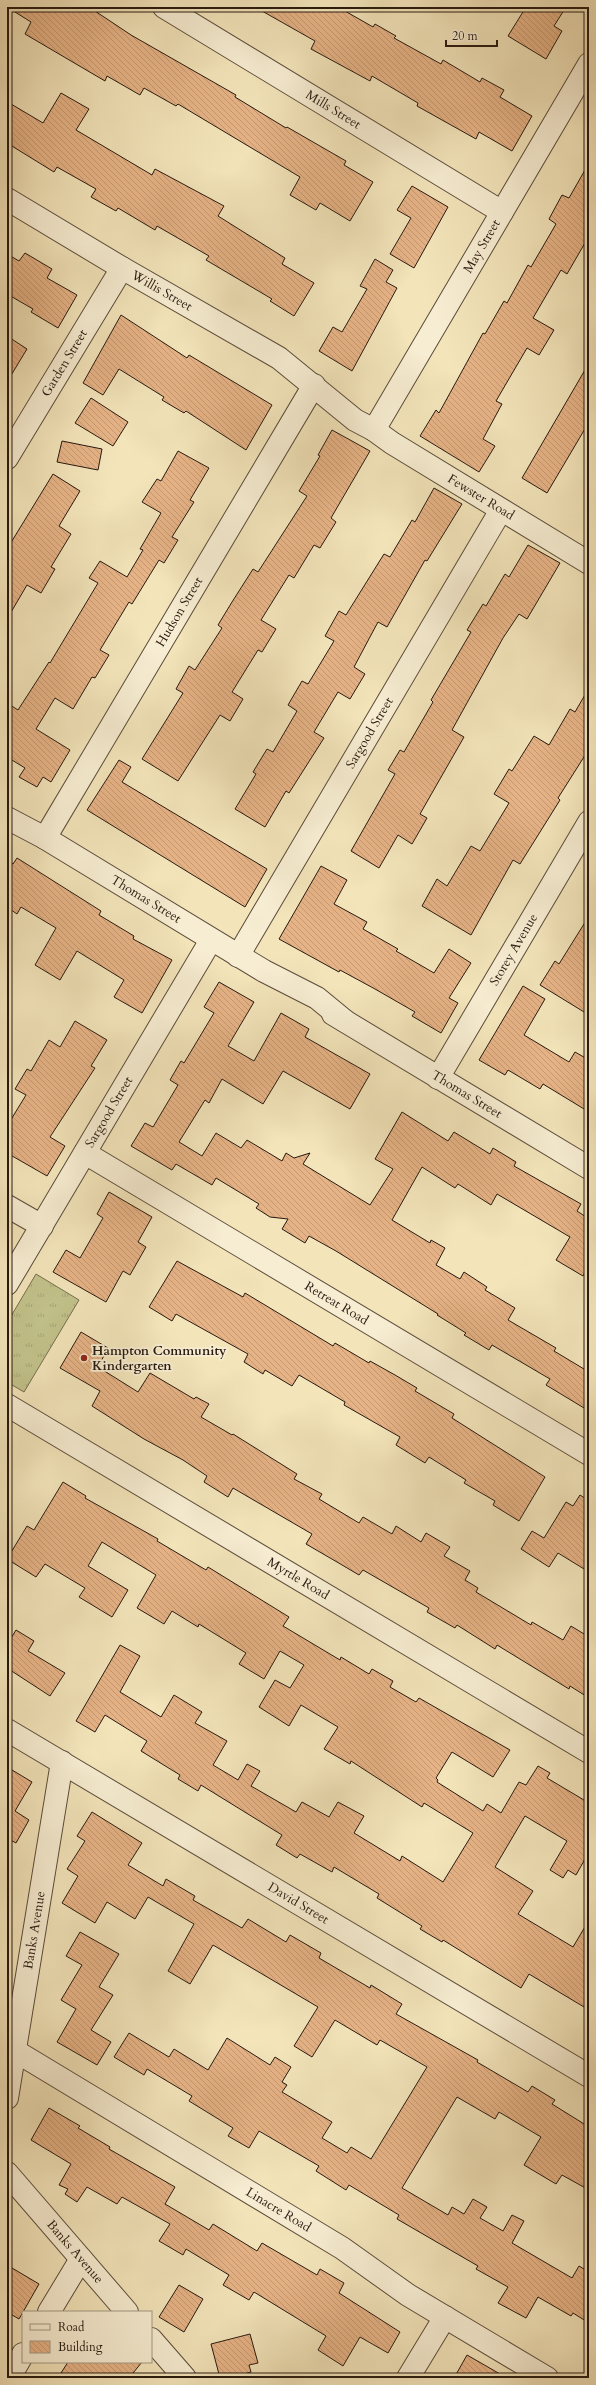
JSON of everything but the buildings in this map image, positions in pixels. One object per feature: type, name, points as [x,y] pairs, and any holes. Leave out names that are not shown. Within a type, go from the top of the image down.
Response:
[{"type":"street","name":"Mills Street","points":[[164,7],[502,212]]},
{"type":"street","name":"May Street","points":[[374,430],[502,212],[586,77]]},
{"type":"street","name":"Willis Street","points":[[7,199],[226,329],[260,346],[314,385],[330,401],[355,420],[374,430]]},
{"type":"street","name":"Garden Street","points":[[7,458],[122,268]]},
{"type":"street","name":"Hudson Street","points":[[45,838],[314,385]]},
{"type":"street","name":"Fewster Road","points":[[374,430],[392,443],[589,563]]},
{"type":"street","name":"Sargood Street","points":[[238,956],[501,510]]},
{"type":"street","name":"Thomas Street","points":[[7,810],[26,828]]},
{"type":"street","name":"Thomas Street","points":[[7,818],[45,838],[238,956],[317,998],[346,1021],[589,1168]]},
{"type":"street","name":"Storey Avenue","points":[[438,1078],[589,822]]},
{"type":"street","name":"Sargood Street","points":[[7,1284],[212,940]]},
{"type":"street","name":"Retreat Road","points":[[85,1153],[589,1454]]},
{"type":"street","points":[[7,1206],[42,1226]]},
{"type":"street","name":"Myrtle Road","points":[[7,1404],[589,1752]]},
{"type":"street","name":"David Street","points":[[7,1730],[589,2076]]},
{"type":"street","name":"Banks Avenue","points":[[7,2098],[11,2048],[62,1762]]},
{"type":"street","name":"Linacre Road","points":[[11,2048],[342,2248],[408,2295],[547,2378]]},
{"type":"street","name":"Banks Avenue","points":[[7,2173],[126,2311]]},
{"type":"street","points":[[50,2311],[81,2259]]},
{"type":"street","points":[[408,2378],[445,2316]]},
{"type":"street","points":[[152,2341],[185,2378]]},
{"type":"street","points":[[8,2378],[22,2356]]},
{"type":"green space","points":[[36,1274],[79,1300],[24,1392],[7,1382],[7,1323]]},
{"type":"place","name":"Hampton Community Kindergarten","points":[[84,1358]]}]
